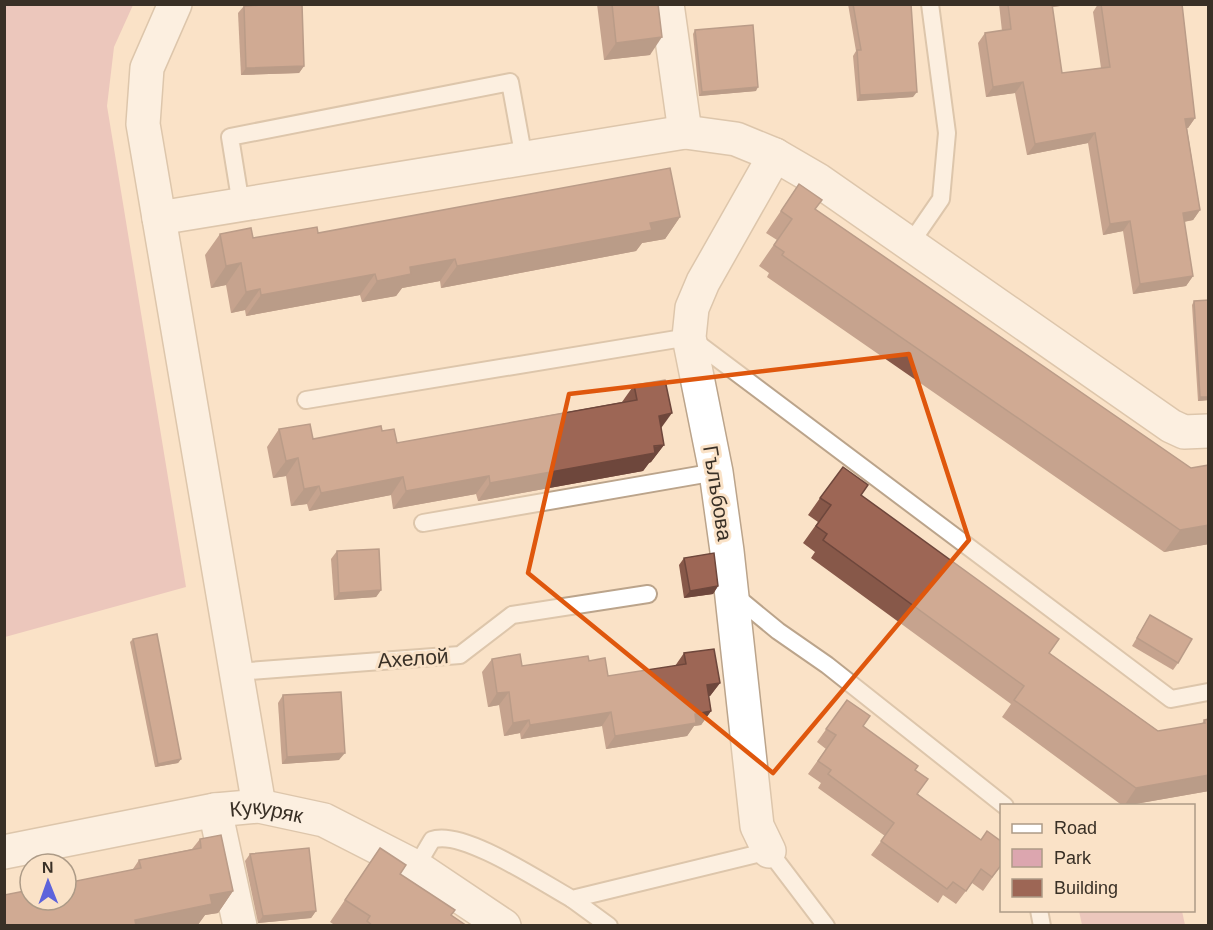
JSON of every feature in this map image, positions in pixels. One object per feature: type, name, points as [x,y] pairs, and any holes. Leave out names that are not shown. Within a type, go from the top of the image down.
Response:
[{"type":"street","points":[[175,4],[147,68],[143,124],[259,806]]},
{"type":"street","points":[[667,4],[685,132]]},
{"type":"street","points":[[159,218],[685,132],[736,139],[775,155],[818,180],[1171,426],[1184,432],[1209,431]]},
{"type":"street","name":"Гълъбова","points":[[769,851],[757,826],[733,594],[716,472],[689,337],[692,308],[703,282],[775,155]]},
{"type":"street","name":"Кукуряк","points":[[4,852],[215,810],[259,806],[324,820],[416,867],[504,926]]},
{"type":"street","points":[[215,810],[240,926]]},
{"type":"lane","points":[[910,244],[941,199],[947,133],[930,4]]},
{"type":"lane","points":[[241,205],[230,137],[510,82],[524,159]]},
{"type":"lane","points":[[306,400],[689,337],[1172,699],[1209,692]]},
{"type":"lane","points":[[423,523],[716,472]]},
{"type":"lane","name":"Ахелой","points":[[236,672],[460,654],[512,615],[648,594]]},
{"type":"lane","points":[[733,594],[778,631],[827,664],[1002,804]]},
{"type":"lane","points":[[416,867],[432,840],[448,837],[480,848],[572,899],[609,926]]},
{"type":"lane","points":[[572,899],[769,851],[826,926]]},
{"type":"highlighted area","points":[[909,354],[969,540],[773,773],[528,573],[569,394]]},
{"type":"green space","points":[[5,4],[133,5],[114,47],[107,106],[186,587],[5,637]]},
{"type":"green space","points":[[1079,912],[1182,912],[1185,925],[1082,925]]},
{"type":"building","points":[[302,4],[304,66],[246,68],[244,6]]},
{"type":"building","points":[[612,4],[658,4],[662,37],[616,43]]},
{"type":"building","points":[[853,4],[911,4],[917,92],[860,95],[857,50],[861,50]]},
{"type":"building","points":[[1008,4],[1052,4],[1062,73],[1110,67],[1101,4],[1182,4],[1195,118],[1185,119],[1200,210],[1183,213],[1193,276],[1140,284],[1130,221],[1110,224],[1095,133],[1035,144],[1023,82],[993,87],[985,33],[1011,29]]},
{"type":"building","points":[[753,25],[758,87],[702,92],[695,30]]},
{"type":"building","points":[[670,168],[680,217],[650,223],[652,230],[457,266],[455,259],[410,267],[411,274],[377,281],[375,274],[261,295],[260,289],[246,292],[241,263],[226,266],[220,234],[251,228],[253,238],[317,227],[318,233]]},
{"type":"building","points":[[799,184],[822,200],[815,209],[1191,468],[1209,465],[1209,525],[1180,530],[782,255],[784,252],[774,245],[792,219],[781,211]]},
{"type":"building","points":[[1209,300],[1209,397],[1200,397],[1194,301]]},
{"type":"building","points":[[665,380],[672,413],[659,416],[664,445],[654,446],[655,453],[490,483],[489,476],[406,491],[403,477],[321,493],[319,486],[304,489],[298,458],[286,461],[279,429],[310,424],[313,439],[381,426],[382,431],[394,429],[397,443],[637,400],[634,385]]},
{"type":"building","points":[[843,467],[868,485],[861,495],[1059,639],[1049,653],[1158,731],[1205,723],[1204,720],[1209,719],[1209,775],[1136,788],[1014,700],[1024,686],[823,540],[827,534],[816,526],[831,505],[820,498]]},
{"type":"building","points":[[379,549],[381,590],[339,593],[337,551]]},
{"type":"building","points":[[714,553],[718,586],[690,591],[684,558]]},
{"type":"building","points":[[1150,615],[1192,639],[1178,663],[1137,638]]},
{"type":"building","points":[[157,634],[181,759],[158,764],[133,639]]},
{"type":"building","points":[[714,649],[720,683],[707,685],[711,711],[695,714],[696,723],[615,736],[611,712],[530,725],[529,720],[513,723],[509,692],[497,693],[492,659],[520,654],[522,666],[588,656],[589,661],[605,658],[608,676],[686,664],[684,653]]},
{"type":"building","points":[[341,692],[345,753],[287,757],[283,695]]},
{"type":"building","points":[[847,700],[870,716],[863,726],[918,766],[915,770],[928,779],[917,794],[981,840],[987,831],[1000,841],[1000,867],[992,877],[981,869],[966,891],[953,882],[947,889],[881,841],[894,823],[828,774],[831,770],[818,761],[836,735],[826,729]]},
{"type":"building","points":[[221,835],[233,891],[210,895],[212,904],[135,920],[136,926],[4,926],[4,895],[18,892],[18,912],[78,912],[78,881],[141,868],[139,860],[201,848],[200,839]]},
{"type":"building","points":[[309,848],[316,911],[263,916],[250,854]]},
{"type":"building","points":[[380,848],[406,865],[400,874],[455,910],[451,915],[467,926],[373,926],[367,921],[370,916],[345,900]]}]
